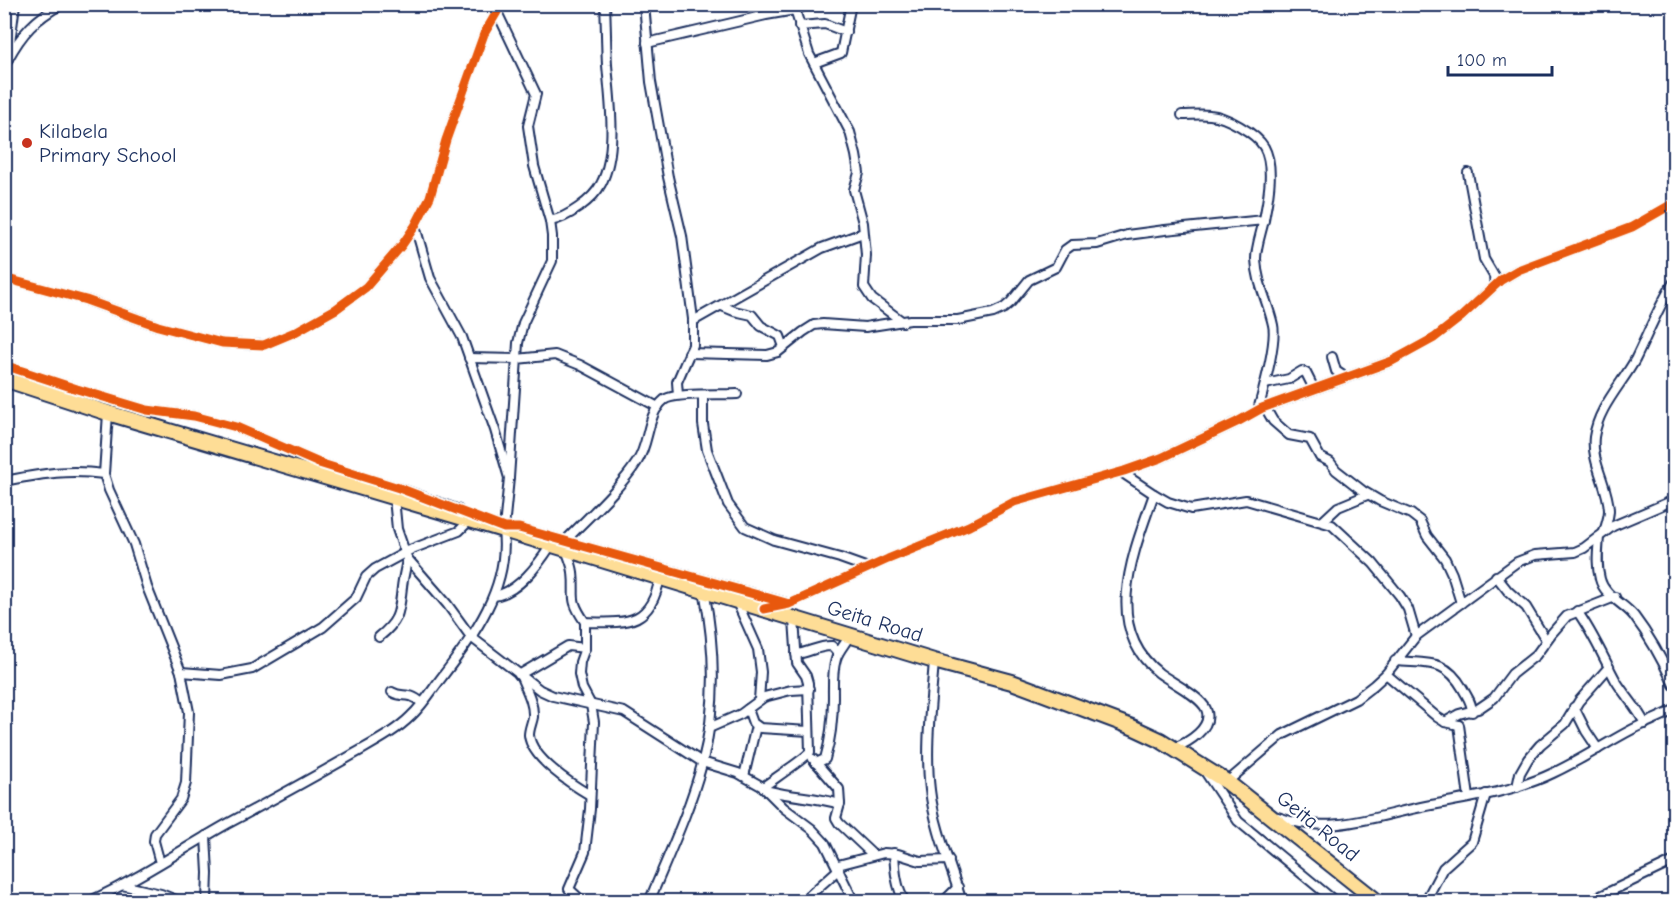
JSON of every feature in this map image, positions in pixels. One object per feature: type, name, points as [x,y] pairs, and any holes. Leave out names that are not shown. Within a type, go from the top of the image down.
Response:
[{"type":"highway","name":"Geita Road","points":[[4,379],[108,413],[551,545],[566,545],[794,619],[1012,682],[1132,727],[1199,762],[1269,814],[1378,902]]},
{"type":"street","points":[[6,62],[19,38],[32,24],[62,4]]},
{"type":"street","points":[[550,221],[569,215],[601,186],[610,153],[605,4]]},
{"type":"street","points":[[644,4],[647,43],[662,143],[682,236],[693,321],[693,345],[677,382],[678,395]]},
{"type":"street","points":[[765,15],[766,4]]},
{"type":"street","points":[[647,43],[795,10],[809,4]]},
{"type":"street","points":[[814,63],[841,53],[851,4]]},
{"type":"street","points":[[6,62],[14,5]]},
{"type":"street","points":[[89,901],[123,885],[369,745],[410,717],[471,637],[494,596],[505,550],[503,529],[509,478],[518,343],[523,322],[552,261],[550,221],[534,166],[528,126],[536,94],[498,8]]},
{"type":"street","points":[[4,278],[86,300],[193,336],[222,343],[264,345],[295,332],[353,297],[385,267],[415,226],[430,197],[446,140],[484,34],[498,8]]},
{"type":"street","points":[[795,10],[814,63],[850,132],[859,173],[854,190],[861,213],[866,255],[864,287],[877,304],[903,322]]},
{"type":"street","points":[[799,26],[825,24],[846,32]]},
{"type":"street","points":[[1182,115],[1211,115],[1238,125],[1254,136],[1263,146],[1269,166],[1264,220],[1256,256],[1260,287],[1275,333],[1262,409]]},
{"type":"street","points":[[1468,173],[1484,259],[1492,272],[1495,285]]},
{"type":"street","points":[[764,609],[789,604],[969,526],[1014,502],[1121,472],[1185,448],[1262,409],[1392,361],[1434,338],[1461,317],[1495,285],[1518,270],[1632,227],[1674,203]]},
{"type":"street","points":[[689,353],[767,355],[778,352],[814,325],[865,327],[942,318],[958,320],[993,313],[1004,308],[1029,280],[1056,267],[1065,250],[1072,245],[1097,244],[1127,235],[1165,230],[1264,220]]},
{"type":"street","points":[[415,226],[429,278],[462,337],[495,430],[509,478]]},
{"type":"street","points":[[693,321],[822,248],[863,233]]},
{"type":"street","points":[[1674,282],[1661,303],[1634,362],[1608,402],[1594,439],[1609,509],[1601,535],[1597,560],[1600,579],[1606,591],[1633,614],[1674,685]]},
{"type":"street","points":[[722,306],[752,315],[761,326],[780,336],[784,347]]},
{"type":"street","points":[[469,358],[517,359],[555,355],[580,365],[658,407]]},
{"type":"street","points":[[1332,357],[1336,371],[1345,378]]},
{"type":"street","points":[[4,365],[147,410],[194,416],[236,427],[319,463],[399,488],[503,529],[519,528],[566,545],[789,604]]},
{"type":"street","points":[[1265,384],[1285,380],[1304,371],[1314,389]]},
{"type":"street","points":[[566,545],[636,464],[645,449],[651,419],[665,399],[678,395],[737,394]]},
{"type":"street","points":[[703,395],[703,424],[707,450],[728,504],[744,526],[774,540],[868,568]]},
{"type":"street","points":[[1262,409],[1278,426],[1292,436],[1310,439],[1320,457],[1330,462],[1336,470],[1368,495],[1411,514],[1420,521],[1427,536],[1445,559],[1461,603]]},
{"type":"street","points":[[108,413],[104,474],[134,544],[147,587],[182,672],[189,712],[186,783],[181,799],[155,834],[154,841],[160,863]]},
{"type":"street","points":[[4,481],[57,472],[76,471],[104,474]]},
{"type":"street","points":[[1121,472],[1154,494],[1191,509],[1246,501],[1332,525],[1382,574],[1408,609],[1416,636]]},
{"type":"street","points":[[1154,494],[1134,554],[1127,587],[1128,625],[1135,645],[1147,663],[1206,709],[1206,719],[1200,732],[1190,741],[1174,748]]},
{"type":"street","points":[[1323,521],[1338,507],[1368,495]]},
{"type":"street","points":[[394,498],[397,529],[406,556],[447,603],[471,637],[520,676],[553,696],[624,712],[702,762],[744,776],[766,789],[784,808],[819,836],[838,867],[854,902]]},
{"type":"street","points":[[1227,782],[1282,735],[1356,699],[1386,674],[1416,636],[1496,576],[1527,557],[1575,552],[1613,526],[1674,500]]},
{"type":"street","points":[[182,672],[221,675],[252,669],[323,627],[356,597],[366,577],[459,531],[470,520]]},
{"type":"street","points":[[494,596],[501,595],[518,585],[542,561],[551,545]]},
{"type":"street","points":[[566,545],[573,572],[575,607],[585,622],[585,648],[579,674],[582,688],[591,705],[594,722],[586,846],[569,889],[583,902]]},
{"type":"street","points":[[379,637],[392,626],[400,609],[406,556]]},
{"type":"street","points":[[1496,576],[1508,591],[1526,607],[1546,640]]},
{"type":"street","points":[[585,622],[625,622],[639,617],[654,600],[660,577]]},
{"type":"street","points":[[649,902],[683,822],[702,762],[709,728],[713,686],[712,642],[704,590]]},
{"type":"street","points":[[1445,722],[1460,714],[1472,712],[1494,698],[1512,674],[1536,655],[1568,616],[1615,597]]},
{"type":"street","points":[[736,601],[758,649],[761,672],[759,700]]},
{"type":"street","points":[[1577,611],[1593,635],[1618,684],[1635,705],[1645,724]]},
{"type":"street","points":[[794,619],[797,663],[808,679],[810,753],[816,763],[836,784],[840,804],[836,818],[839,823],[873,855]]},
{"type":"street","points":[[816,763],[825,759],[832,711],[834,667],[838,653],[850,635]]},
{"type":"street","points":[[520,676],[568,646],[585,648]]},
{"type":"street","points":[[796,654],[827,646],[832,646],[838,653]]},
{"type":"street","points":[[934,661],[929,745],[930,792],[933,809],[962,902]]},
{"type":"street","points":[[1395,661],[1432,664],[1447,669],[1470,700],[1472,712]]},
{"type":"street","points":[[1517,787],[1520,773],[1528,759],[1564,724],[1574,707],[1609,667]]},
{"type":"street","points":[[1386,674],[1437,717],[1445,722],[1459,725],[1469,797]]},
{"type":"street","points":[[520,676],[531,703],[533,716],[529,732],[531,743],[554,770],[590,795]]},
{"type":"street","points":[[709,728],[736,717],[759,700],[778,693],[809,689]]},
{"type":"street","points":[[392,692],[396,695],[412,696],[422,703]]},
{"type":"street","points":[[1574,707],[1598,749]]},
{"type":"street","points":[[744,776],[756,726],[748,709]]},
{"type":"street","points":[[1269,814],[1298,825],[1366,821],[1517,787],[1554,773],[1674,710]]},
{"type":"street","points":[[756,726],[767,730],[809,731]]},
{"type":"street","points":[[766,789],[810,753]]},
{"type":"street","points":[[1199,762],[1238,821],[1336,902]]},
{"type":"street","points":[[766,789],[840,804]]},
{"type":"street","points":[[1425,902],[1443,868],[1472,842],[1486,794]]},
{"type":"street","points":[[206,836],[207,902]]},
{"type":"street","points":[[802,902],[838,867],[873,855],[894,853],[920,861],[949,860]]},
{"type":"street","points":[[894,853],[896,875],[905,902]]},
{"type":"street","points":[[1588,902],[1674,861]]},
{"type":"street","points":[[123,885],[161,894],[182,902]]},
{"type":"street","points":[[943,902],[958,888]]},
{"type":"cycle path","points":[[4,278],[86,300],[158,326],[222,343],[264,345],[295,332],[336,309],[366,287],[415,226],[430,197],[446,140],[484,34],[497,12],[498,4]]},
{"type":"cycle path","points":[[764,609],[789,604],[888,559],[969,526],[1014,502],[1124,471],[1161,458],[1262,408],[1392,361],[1434,338],[1501,280],[1518,270],[1632,227],[1674,203]]},
{"type":"cycle path","points":[[4,365],[147,410],[194,416],[236,427],[319,463],[399,488],[504,528],[519,528],[786,603]]},
{"type":"place","name":"Kilabela Primary School","points":[[27,143]]}]
